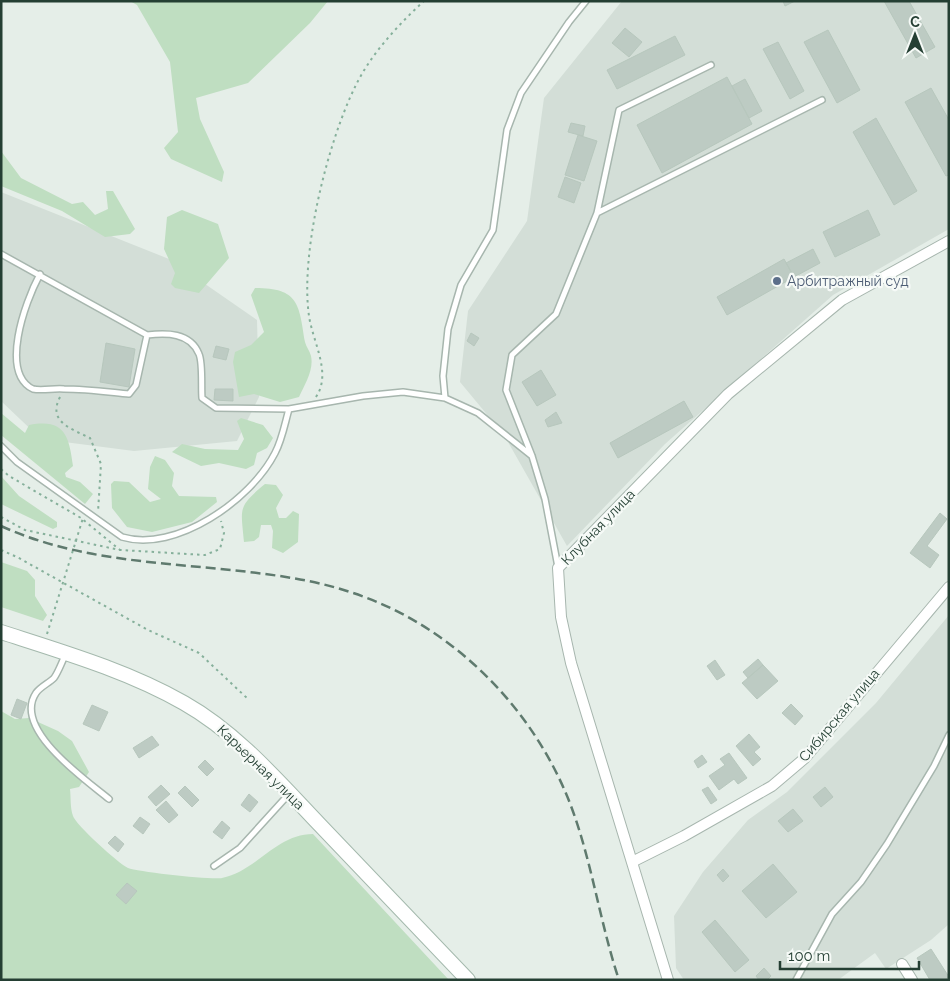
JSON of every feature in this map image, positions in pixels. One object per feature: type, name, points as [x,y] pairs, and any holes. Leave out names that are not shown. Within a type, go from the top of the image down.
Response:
[{"type":"main road","name":"Карьерная улица","points":[[1,632],[146,684],[185,703],[226,733],[290,794],[468,980]]},
{"type":"street","name":"Клубная улица","points":[[668,980],[571,663],[561,617],[558,568],[728,394],[842,300],[949,241]]},
{"type":"street","name":"Сибирская улица","points":[[632,862],[684,836],[772,786],[805,758],[949,587]]},
{"type":"street","points":[[902,964],[912,980]]},
{"type":"lane","points":[[445,398],[443,376],[448,330],[461,285],[493,230],[507,130],[521,93],[568,22],[586,1]]},
{"type":"lane","points":[[558,568],[545,499],[532,456],[506,390],[512,355],[556,314],[597,213],[620,110],[711,65]]},
{"type":"lane","points":[[597,213],[822,100]]},
{"type":"lane","points":[[1,254],[147,335],[170,333],[187,340],[200,354],[202,398],[216,408],[289,409],[363,396],[403,392],[445,398],[478,413],[532,456]]},
{"type":"lane","points":[[13,329],[40,274]]},
{"type":"lane","points":[[14,377],[20,384],[35,389],[65,388],[129,394],[136,385],[147,335]]},
{"type":"lane","points":[[1,446],[17,462],[122,537],[135,541],[163,539],[198,524],[253,485],[276,453],[289,409]]},
{"type":"lane","points":[[66,654],[54,677],[36,693],[32,706],[37,729],[51,751],[109,799]]},
{"type":"lane","points":[[796,980],[832,914],[861,882],[887,844],[934,766],[949,735]]},
{"type":"lane","points":[[214,866],[240,848],[290,794]]},
{"type":"path","points":[[310,405],[321,389],[323,376],[309,316],[310,245],[328,158],[355,87],[407,16],[424,1]]},
{"type":"path","points":[[65,388],[56,405],[57,415],[64,425],[90,438],[101,464],[98,520],[81,518]]},
{"type":"path","points":[[1,469],[9,476],[81,518],[120,550]]},
{"type":"path","points":[[43,646],[55,602],[64,583],[81,518]]},
{"type":"path","points":[[1,550],[148,630],[199,652],[248,699]]},
{"type":"shaded area","points":[[622,1],[949,1],[949,229],[833,295],[665,444],[567,546],[504,435],[460,382],[468,311],[527,221],[544,98]]},
{"type":"shaded area","points":[[1,192],[169,259],[257,320],[259,397],[237,441],[134,451],[41,439],[1,401]]},
{"type":"shaded area","points":[[949,615],[949,924],[931,940],[886,969],[875,953],[838,980],[684,980],[676,968],[674,916],[703,872],[748,820],[787,792],[876,703]]},
{"type":"green space","points":[[130,1],[328,1],[310,23],[248,83],[196,98],[200,119],[224,172],[222,182],[171,159],[164,148],[178,132],[170,62],[137,5]]},
{"type":"green space","points":[[1,151],[21,178],[72,204],[83,202],[95,215],[108,209],[106,191],[113,191],[135,229],[130,234],[105,237],[62,211],[1,186]]},
{"type":"green space","points":[[182,210],[218,224],[229,258],[199,293],[175,288],[171,284],[175,273],[164,249],[167,217]]},
{"type":"green space","points":[[255,288],[281,291],[289,295],[298,308],[305,342],[312,361],[308,377],[299,397],[280,402],[254,394],[239,397],[233,362],[235,352],[251,345],[264,332],[251,295]]},
{"type":"green space","points":[[1,413],[25,433],[29,425],[41,424],[51,424],[63,432],[70,446],[73,466],[65,473],[66,477],[80,482],[93,494],[85,504],[1,435]]},
{"type":"green space","points":[[241,418],[263,425],[273,438],[267,448],[257,453],[254,465],[246,469],[219,463],[201,466],[172,452],[182,444],[205,449],[238,450],[244,439],[237,421]]},
{"type":"green space","points":[[155,456],[165,460],[174,473],[172,486],[179,496],[216,497],[217,502],[192,522],[152,532],[127,527],[112,508],[111,484],[114,481],[129,482],[150,502],[161,499],[148,489],[150,467]]},
{"type":"green space","points":[[1,476],[19,496],[57,522],[57,527],[53,529],[1,504]]},
{"type":"green space","points":[[265,484],[276,485],[283,495],[276,508],[279,518],[286,518],[293,511],[299,514],[298,542],[283,553],[272,548],[273,531],[271,525],[261,525],[259,537],[254,541],[244,542],[242,515],[245,503]]},
{"type":"green space","points":[[1,562],[27,571],[35,580],[35,596],[47,615],[43,621],[1,607]]},
{"type":"green space","points":[[1,711],[15,719],[29,718],[58,731],[72,741],[89,772],[79,787],[70,789],[73,816],[98,844],[128,868],[146,872],[222,878],[246,868],[288,840],[313,834],[449,980],[1,980]]},
{"type":"building","points":[[783,1],[795,1],[785,6]]},
{"type":"building","points":[[884,1],[909,1],[935,47],[916,58]]},
{"type":"building","points":[[625,28],[642,42],[629,57],[612,43]]},
{"type":"building","points":[[828,30],[860,90],[837,103],[804,42]]},
{"type":"building","points":[[675,36],[685,55],[617,89],[607,70]]},
{"type":"building","points":[[778,42],[804,91],[790,99],[763,49]]},
{"type":"building","points":[[727,77],[752,124],[662,173],[637,125]]},
{"type":"building","points":[[745,79],[762,111],[749,118],[732,86]]},
{"type":"building","points":[[931,88],[949,120],[949,175],[946,176],[905,102]]},
{"type":"building","points":[[876,118],[917,191],[894,205],[853,132]]},
{"type":"building","points":[[571,123],[585,126],[583,136],[568,132]]},
{"type":"building","points":[[578,135],[597,141],[584,181],[565,175]]},
{"type":"building","points":[[565,177],[581,183],[574,203],[558,197]]},
{"type":"building","points":[[868,210],[880,235],[835,257],[823,232]]},
{"type":"building","points":[[813,249],[820,263],[794,277],[786,263]]},
{"type":"building","points":[[784,259],[794,277],[727,315],[717,297]]},
{"type":"building","points":[[471,333],[479,338],[474,346],[467,341]]},
{"type":"building","points":[[106,343],[135,349],[129,387],[100,382]]},
{"type":"building","points":[[216,346],[229,349],[226,360],[213,357]]},
{"type":"building","points":[[541,370],[556,395],[537,406],[522,382]]},
{"type":"building","points":[[215,389],[233,389],[233,401],[214,400]]},
{"type":"building","points":[[684,401],[693,417],[618,458],[610,443]]},
{"type":"building","points":[[556,412],[562,423],[548,427],[545,420]]},
{"type":"building","points":[[940,513],[947,519],[927,546],[939,555],[930,568],[910,553]]},
{"type":"building","points":[[758,659],[763,665],[748,678],[743,672]]},
{"type":"building","points":[[715,660],[725,675],[717,680],[707,666]]},
{"type":"building","points":[[763,665],[778,681],[757,699],[742,683]]},
{"type":"building","points":[[17,699],[27,703],[21,719],[11,715]]},
{"type":"building","points":[[791,704],[803,716],[795,725],[782,713]]},
{"type":"building","points":[[92,705],[108,712],[99,731],[83,724]]},
{"type":"building","points":[[749,734],[760,747],[754,752],[761,759],[753,766],[736,746]]},
{"type":"building","points":[[152,736],[159,745],[139,758],[133,748]]},
{"type":"building","points":[[729,753],[747,778],[738,784],[734,779],[719,790],[709,776],[725,765],[720,759]]},
{"type":"building","points":[[702,755],[707,762],[698,768],[694,761]]},
{"type":"building","points":[[205,760],[214,769],[207,776],[198,767]]},
{"type":"building","points":[[161,785],[170,794],[156,806],[148,797]]},
{"type":"building","points":[[185,786],[199,800],[192,807],[178,793]]},
{"type":"building","points":[[708,787],[717,800],[711,804],[702,790]]},
{"type":"building","points":[[825,787],[833,797],[821,807],[813,797]]},
{"type":"building","points":[[249,794],[258,802],[250,812],[241,805]]},
{"type":"building","points":[[166,801],[178,815],[169,823],[156,810]]},
{"type":"building","points":[[793,809],[803,821],[788,832],[778,821]]},
{"type":"building","points":[[140,817],[150,824],[143,834],[133,826]]},
{"type":"building","points":[[222,821],[230,828],[222,839],[213,832]]},
{"type":"building","points":[[115,836],[124,844],[118,852],[108,843]]},
{"type":"building","points":[[773,864],[797,892],[766,918],[742,891]]},
{"type":"building","points":[[723,869],[729,876],[723,882],[717,875]]},
{"type":"building","points":[[127,883],[137,891],[126,904],[116,895]]},
{"type":"building","points":[[715,920],[749,960],[735,972],[702,932]]},
{"type":"building","points":[[931,949],[949,977],[944,980],[930,980],[917,958]]},
{"type":"building","points":[[764,968],[771,976],[767,980],[759,980],[756,976]]},
{"type":"railway","points":[[1,526],[31,538],[92,554],[154,563],[274,575],[338,588],[387,606],[422,625],[455,648],[484,674],[511,704],[535,736],[555,770],[578,827],[619,980]]},
{"type":"place","name":"Арбитражный суд","points":[[777,281]]}]
